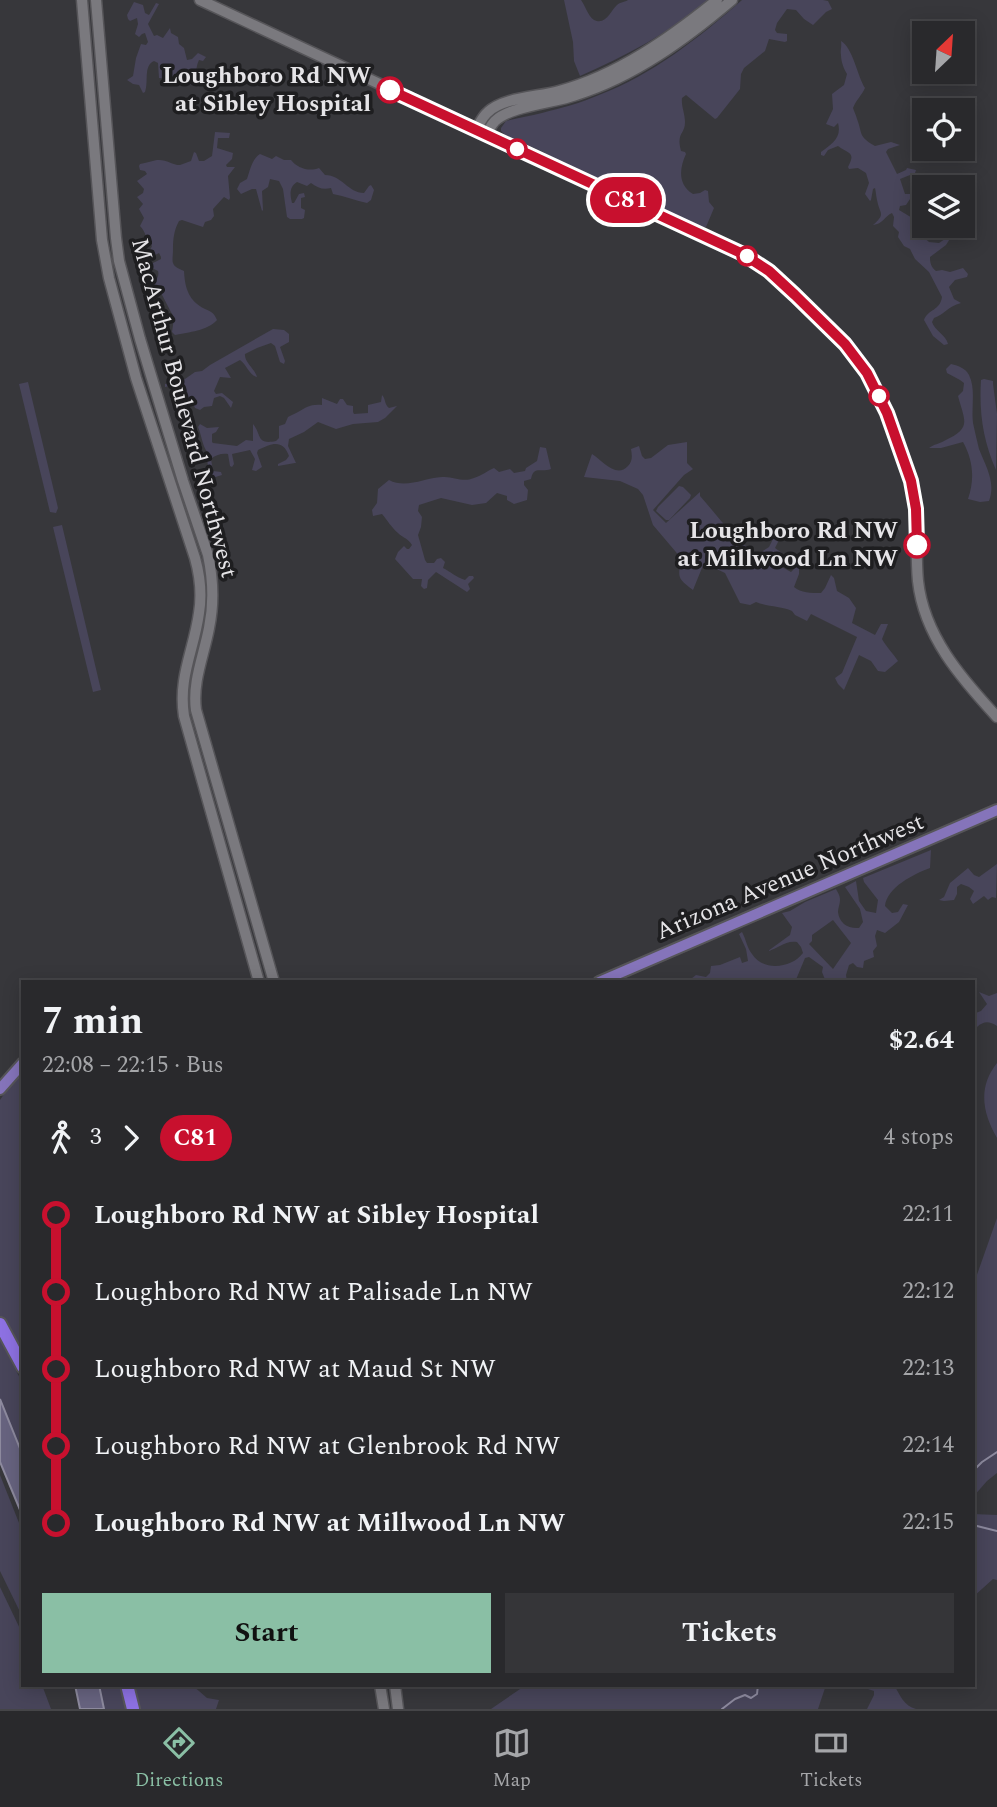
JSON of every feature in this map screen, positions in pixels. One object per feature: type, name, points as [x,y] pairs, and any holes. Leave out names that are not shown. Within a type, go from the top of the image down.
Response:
[{"type":"highway","points":[[0,1324],[21,1363]]},
{"type":"highway","points":[[128,1687],[133,1709]]},
{"type":"main road","name":"MacArthur Boulevard Northwest","points":[[82,0],[106,264],[136,378],[199,574],[199,612],[182,682],[184,716],[258,980]]},
{"type":"main road","name":"MacArthur Boulevard Northwest","points":[[96,0],[119,261],[148,366],[208,555],[212,578],[212,614],[195,684],[196,710],[273,980]]},
{"type":"main road","points":[[200,0],[750,258],[775,276],[845,344],[878,392],[907,467],[915,503],[919,586],[931,627],[955,670],[997,717]]},
{"type":"main road","points":[[481,132],[485,114],[498,105],[568,88],[616,69],[663,40],[717,0]]},
{"type":"main road","points":[[481,132],[504,115],[576,96],[626,74],[668,48],[732,0]]},
{"type":"main road","name":"Arizona Avenue Northwest","points":[[604,980],[997,810]]},
{"type":"main road","points":[[0,1088],[21,1065]]},
{"type":"main road","points":[[380,1687],[384,1709]]},
{"type":"main road","points":[[395,1687],[398,1709]]},
{"type":"shaded area","points":[[564,0],[581,0],[594,20],[602,21],[618,4],[628,0],[708,0],[647,43],[580,76],[574,61]]},
{"type":"shaded area","points":[[742,0],[823,0],[828,1],[832,9],[813,25],[796,10],[787,9],[775,30],[777,33],[787,34],[787,41],[769,39],[765,51],[744,68],[740,89],[717,118],[686,95],[682,98],[685,122],[680,145],[681,151],[686,154],[681,176],[685,186],[693,194],[708,191],[709,202],[714,208],[706,227],[501,131],[506,121],[578,103],[638,77],[692,41]]},
{"type":"shaded area","points":[[134,2],[143,5],[145,13],[149,15],[156,3],[159,4],[148,24],[154,36],[163,38],[170,28],[184,48],[187,60],[198,53],[206,57],[203,61],[199,60],[195,78],[190,85],[178,85],[168,79],[159,78],[158,63],[154,61],[147,70],[145,92],[143,93],[139,85],[127,80],[133,76],[141,44],[146,45],[148,42],[145,33],[139,37],[135,34],[137,18],[130,21],[128,19],[127,15]]},
{"type":"shaded area","points":[[841,41],[849,49],[865,88],[853,108],[862,135],[875,146],[891,142],[900,145],[886,152],[897,174],[907,168],[916,170],[915,173],[900,179],[905,194],[912,194],[912,198],[906,205],[900,206],[899,210],[912,218],[912,238],[924,238],[929,242],[939,243],[950,238],[946,245],[930,257],[931,265],[936,271],[950,272],[963,268],[968,274],[967,277],[955,280],[949,287],[954,299],[961,303],[934,318],[932,322],[948,344],[944,345],[933,336],[924,320],[939,305],[942,297],[929,272],[898,237],[899,232],[893,226],[892,213],[873,225],[881,214],[875,188],[870,201],[865,194],[869,183],[866,173],[858,168],[849,169],[851,156],[838,146],[828,150],[824,156],[821,155],[839,133],[838,123],[834,127],[826,124],[833,109],[832,94],[844,85],[847,74],[841,53]]},
{"type":"shaded area","points":[[215,132],[230,133],[229,138],[218,138],[217,148],[233,153],[232,159],[226,165],[235,167],[228,176],[230,198],[223,198],[213,209],[214,216],[205,222],[203,227],[179,221],[174,235],[173,260],[176,267],[184,271],[185,283],[192,298],[217,320],[203,329],[175,335],[172,332],[174,318],[159,289],[152,288],[158,271],[152,268],[151,264],[161,257],[159,253],[149,256],[152,246],[140,226],[144,218],[139,209],[143,204],[137,197],[144,189],[137,181],[147,174],[140,170],[139,166],[157,160],[180,165],[191,161],[194,152],[199,161],[204,161],[212,156]]},
{"type":"shaded area","points":[[260,154],[272,159],[276,156],[291,160],[296,165],[311,170],[319,168],[325,175],[336,178],[358,192],[364,193],[371,185],[374,190],[371,200],[367,203],[333,194],[331,188],[321,188],[311,183],[307,186],[297,182],[291,189],[291,200],[294,203],[299,194],[304,193],[301,208],[305,210],[304,218],[290,219],[287,217],[283,189],[279,181],[270,179],[268,187],[262,191],[262,211],[256,189],[241,194],[237,189],[240,183],[247,179],[253,162]]},
{"type":"shaded area","points":[[273,329],[284,330],[289,334],[289,342],[280,347],[284,364],[280,362],[275,346],[271,343],[245,354],[257,377],[240,360],[225,368],[231,378],[220,377],[214,391],[216,394],[222,393],[233,402],[231,408],[220,396],[214,398],[212,406],[200,410],[195,408],[192,401],[179,405],[186,397],[185,386],[179,384],[165,387],[165,384],[202,371]]},
{"type":"shaded area","points":[[951,364],[964,369],[971,380],[973,423],[991,481],[989,501],[968,499],[972,470],[963,442],[929,448],[963,428],[964,418],[958,396],[963,391],[964,383],[947,373],[946,369]]},
{"type":"shaded area","points":[[981,380],[993,381],[997,414],[996,470],[981,415]]},
{"type":"shaded area","points":[[28,382],[58,508],[56,513],[50,512],[19,384]]},
{"type":"shaded area","points":[[382,395],[389,408],[397,406],[378,422],[353,424],[336,429],[318,422],[289,439],[288,446],[296,463],[278,466],[289,456],[284,447],[272,444],[258,450],[262,467],[256,471],[252,470],[255,459],[250,450],[232,454],[232,467],[228,454],[214,456],[211,459],[213,471],[221,472],[222,475],[212,478],[210,475],[208,453],[198,427],[200,424],[207,428],[219,427],[212,434],[213,443],[237,446],[246,440],[253,441],[253,424],[260,438],[270,442],[279,438],[279,426],[285,424],[288,417],[309,406],[322,405],[322,398],[337,404],[343,399],[347,405],[353,406],[354,414],[368,413],[368,405],[381,402]]},
{"type":"shaded area","points":[[687,442],[687,463],[693,469],[684,475],[653,510],[666,523],[700,492],[700,496],[726,527],[736,536],[743,532],[743,544],[758,554],[769,547],[775,535],[779,540],[775,548],[782,553],[778,565],[791,572],[796,567],[799,568],[794,587],[803,592],[821,593],[831,575],[837,591],[849,598],[856,608],[852,623],[875,635],[881,624],[888,624],[882,639],[898,661],[885,672],[878,671],[871,661],[859,655],[844,690],[835,678],[842,673],[857,637],[811,614],[807,621],[783,608],[756,602],[750,605],[740,603],[725,573],[704,563],[693,590],[681,580],[681,558],[653,525],[643,495],[638,489],[620,481],[584,477],[592,454],[609,467],[619,470],[630,464],[631,449],[639,446],[645,459],[651,458],[668,445]]},
{"type":"shaded area","points":[[540,447],[546,448],[551,469],[536,471],[531,479],[524,481],[528,490],[527,500],[514,504],[507,500],[507,496],[497,493],[486,503],[472,505],[441,498],[419,505],[418,511],[422,517],[418,535],[427,563],[434,563],[441,558],[445,562],[443,568],[465,580],[469,576],[474,578],[468,584],[470,589],[467,592],[436,572],[424,589],[421,586],[422,579],[413,579],[395,559],[404,546],[409,549],[412,545],[382,514],[373,516],[378,489],[389,480],[402,483],[450,477],[462,480],[479,476],[494,468],[499,472],[510,469],[514,473],[525,471],[537,461]]},
{"type":"shaded area","points":[[679,486],[691,495],[690,498],[666,520],[656,511]]},
{"type":"shaded area","points":[[62,525],[101,690],[93,692],[53,527]]},
{"type":"shaded area","points":[[931,850],[930,868],[902,882],[887,899],[885,906],[892,913],[898,912],[903,904],[908,905],[899,922],[885,933],[877,930],[874,957],[864,961],[863,968],[853,963],[849,965],[847,980],[825,980],[823,967],[809,957],[805,958],[796,980],[690,980],[696,975],[706,977],[711,966],[740,957],[742,963],[748,961],[739,934],[742,932],[750,952],[763,964],[778,966],[792,962],[803,953],[797,942],[789,942],[768,951],[790,935],[792,927],[782,913],[836,889],[840,898],[840,919],[848,926],[859,928],[863,922],[860,909],[845,887],[856,881],[859,901],[866,911],[876,913],[878,900],[863,878]],"holes":[[[833,920],[851,943],[833,969],[809,944],[812,935]]]},
{"type":"shaded area","points":[[997,864],[996,898],[988,900],[984,896],[973,904],[970,899],[974,891],[961,884],[957,887],[954,900],[939,900],[944,897],[950,883],[968,868],[979,877]]},
{"type":"shaded area","points":[[979,992],[989,996],[997,993],[997,1026],[987,1022],[975,1026],[975,1013],[987,1004]]},
{"type":"shaded area","points":[[997,1063],[997,1138],[988,1119],[984,1100],[987,1081]]},
{"type":"shaded area","points":[[21,1074],[21,1355],[0,1316],[0,1100]]},
{"type":"shaded area","points":[[997,1218],[997,1473],[975,1495],[975,1280]]},
{"type":"shaded area","points":[[0,1340],[21,1380],[21,1451],[0,1399]]},
{"type":"shaded area","points":[[0,1399],[21,1451],[21,1512],[0,1462]]},
{"type":"shaded area","points":[[0,1475],[21,1528],[21,1614],[0,1571]]},
{"type":"shaded area","points":[[975,1514],[997,1515],[997,1580],[993,1579],[975,1595]]},
{"type":"shaded area","points":[[0,1587],[21,1631],[21,1687],[43,1687],[51,1709],[0,1709]]},
{"type":"shaded area","points":[[75,1687],[99,1687],[104,1709],[80,1709]]},
{"type":"shaded area","points":[[99,1687],[120,1687],[126,1709],[104,1709]]},
{"type":"shaded area","points":[[132,1687],[194,1687],[207,1698],[219,1700],[216,1709],[137,1709]]},
{"type":"shaded area","points":[[523,1687],[825,1687],[818,1709],[491,1709]]},
{"type":"shaded area","points":[[862,1687],[895,1687],[905,1703],[916,1709],[867,1709],[874,1691]]},
{"type":"waterway","points":[[975,1469],[997,1452]]},
{"type":"waterway","points":[[975,1526],[997,1531]]},
{"type":"waterway","points":[[722,1709],[745,1695],[751,1698],[757,1694],[758,1687]]},
{"type":"bus line","name":"C81","points":[[390,90],[743,254],[775,276],[845,344],[878,392],[911,481],[916,509],[917,545]]},
{"type":"place","name":"Loughboro Rd NW at Sibley Hospital","points":[[390,90]]},
{"type":"place","name":"Loughboro Rd NW at Millwood Ln NW","points":[[917,545]]}]
